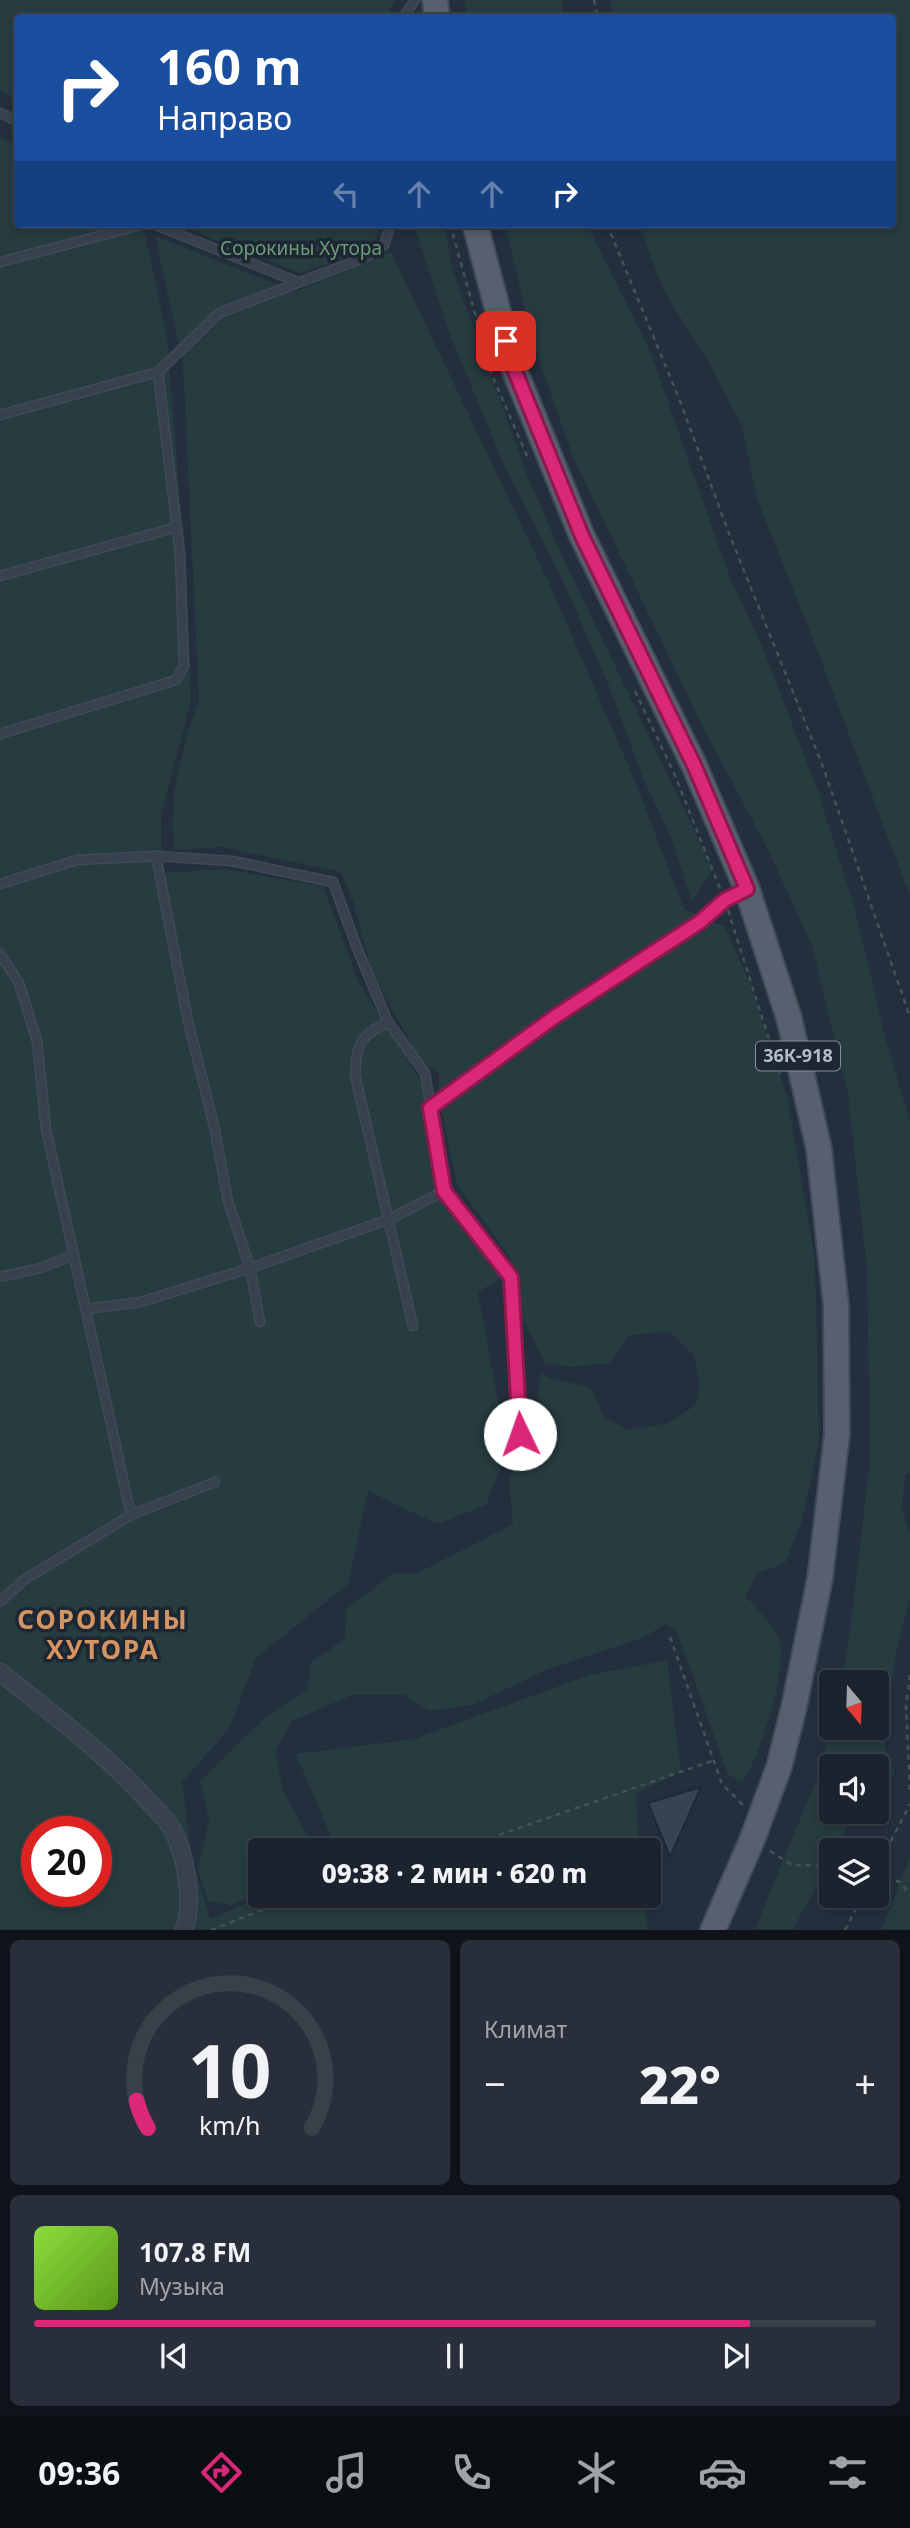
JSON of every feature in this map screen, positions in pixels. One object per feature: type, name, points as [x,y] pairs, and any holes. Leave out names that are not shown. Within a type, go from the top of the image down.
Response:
[{"type":"main road","name":"36К-918","points":[[476,228],[512,364],[582,536],[694,765],[747,889],[789,1017],[819,1149],[836,1305],[837,1434],[820,1578],[779,1767],[752,1840],[713,1930]]},
{"type":"street","points":[[0,1672],[90,1746],[135,1787],[173,1829],[188,1876],[188,1918],[184,1930]]},
{"type":"lane","points":[[0,262],[130,228]]},
{"type":"lane","points":[[163,228],[298,282]]},
{"type":"lane","points":[[0,415],[158,372],[219,313],[366,257],[384,245],[390,228]]},
{"type":"lane","points":[[0,734],[176,680],[184,666],[177,527],[162,425],[158,372]]},
{"type":"lane","points":[[0,576],[177,527]]},
{"type":"lane","points":[[156,856],[188,1021],[214,1126],[228,1201],[250,1268],[260,1322]]},
{"type":"lane","points":[[0,884],[77,860],[156,856],[232,861],[333,882],[388,1022],[425,1073],[444,1191],[511,1277],[520,1434]]},
{"type":"lane","points":[[430,1108],[556,1016],[700,922],[725,900],[747,889]]},
{"type":"lane","points":[[0,954],[19,984],[37,1041],[46,1129],[131,1516]]},
{"type":"lane","points":[[388,1022],[368,1032],[356,1051],[355,1075],[413,1326]]},
{"type":"lane","points":[[86,1309],[141,1302],[250,1268],[390,1219],[444,1191]]},
{"type":"lane","points":[[0,1277],[41,1268],[73,1255]]},
{"type":"lane","points":[[0,1602],[25,1579],[131,1516],[215,1482]]},
{"type":"path","points":[[451,228],[492,375],[531,465]]},
{"type":"path","points":[[609,228],[680,401],[728,531],[822,764],[910,1017]]},
{"type":"path","points":[[633,688],[674,773],[725,900],[784,1084]]},
{"type":"path","points":[[670,1637],[722,1784],[744,1807],[761,1814]]},
{"type":"path","points":[[910,1675],[906,1706],[910,1793]]},
{"type":"path","points":[[490,1838],[712,1760]]},
{"type":"path","points":[[889,1845],[910,1804]]},
{"type":"path","points":[[752,1840],[792,1865],[819,1865]]},
{"type":"path","points":[[889,1878],[900,1882],[910,1895]]},
{"type":"path","points":[[211,1930],[268,1908]]},
{"type":"path","points":[[845,1930],[856,1908]]},
{"type":"green space","points":[[0,0],[395,0],[387,14],[14,14],[14,100],[0,90]]},
{"type":"green space","points":[[465,0],[562,0],[563,14],[467,14]]},
{"type":"green space","points":[[610,0],[910,0],[910,896],[757,499],[742,426],[707,359],[663,290],[640,228],[896,228],[896,14],[613,14]]},
{"type":"green space","points":[[0,138],[14,142],[14,228],[139,228],[145,234],[167,336],[186,576],[191,702],[161,814],[162,873],[224,869],[323,886],[359,983],[421,1081],[439,1195],[504,1276],[478,1292],[507,1451],[486,1505],[437,1524],[368,1491],[348,1584],[256,1658],[229,1729],[182,1782],[192,1859],[210,1919],[248,1903],[248,1908],[645,1908],[647,1929],[0,1929]]},
{"type":"green space","name":"Сорокины Хутора","points":[[185,228],[379,228],[371,249],[300,273]]},
{"type":"green space","points":[[415,228],[445,228],[453,271],[526,472],[563,558],[713,869],[692,902],[670,835],[643,778],[609,686],[562,579],[504,465],[449,332]]},
{"type":"green space","points":[[506,228],[589,228],[650,351],[729,575],[764,651],[818,791],[855,910],[885,1036],[910,1122],[910,1473],[905,1476],[902,1509],[910,1532],[910,1597],[895,1657],[889,1705],[889,1670],[843,1670],[849,1640],[870,1460],[867,1271],[848,1094],[812,945],[768,850],[702,725],[573,457],[534,346]]},
{"type":"green space","points":[[155,236],[295,292],[391,252],[550,585],[634,779],[684,909],[725,927],[749,982],[787,1096],[815,1261],[819,1442],[802,1520],[785,1563],[756,1574],[746,1596],[773,1629],[779,1640],[781,1653],[771,1712],[743,1781],[728,1775],[677,1631],[665,1624],[643,1638],[548,1669],[473,1705],[429,1711],[405,1695],[352,1695],[292,1721],[275,1752],[284,1793],[309,1838],[248,1838],[248,1897],[230,1905],[208,1901],[198,1870],[209,1819],[200,1781],[263,1720],[307,1690],[311,1662],[345,1639],[346,1609],[394,1573],[418,1573],[513,1524],[509,1478],[535,1433],[540,1373],[593,1390],[603,1416],[628,1430],[669,1423],[696,1405],[700,1384],[694,1355],[669,1332],[629,1335],[610,1363],[573,1367],[545,1363],[522,1318],[510,1258],[457,1184],[439,1100],[439,1073],[420,1060],[373,975],[353,901],[341,872],[221,847],[174,850],[173,812],[178,774],[199,701],[183,364]]},
{"type":"green space","points":[[667,1660],[681,1771],[636,1794],[638,1838],[332,1838],[296,1754],[414,1739],[590,1675]]},
{"type":"green space","points":[[826,1740],[885,1740],[887,1754],[823,1754]]},
{"type":"green space","points":[[889,1759],[895,1775],[889,1781]]},
{"type":"green space","points":[[819,1773],[819,1824],[849,1824],[842,1838],[819,1838],[819,1881],[793,1929],[755,1929]]},
{"type":"green space","points":[[910,1857],[910,1929],[882,1929]]},
{"type":"building","points":[[701,1787],[670,1857],[648,1803]]},
{"type":"district","name":"СОРОКИНЫ ХУТОРА","points":[[103,1635]]},
{"type":"route","points":[[506,341],[512,364],[582,536],[694,765],[747,889],[725,900],[700,922],[556,1016],[430,1108],[444,1191],[511,1277],[520,1434]]}]
